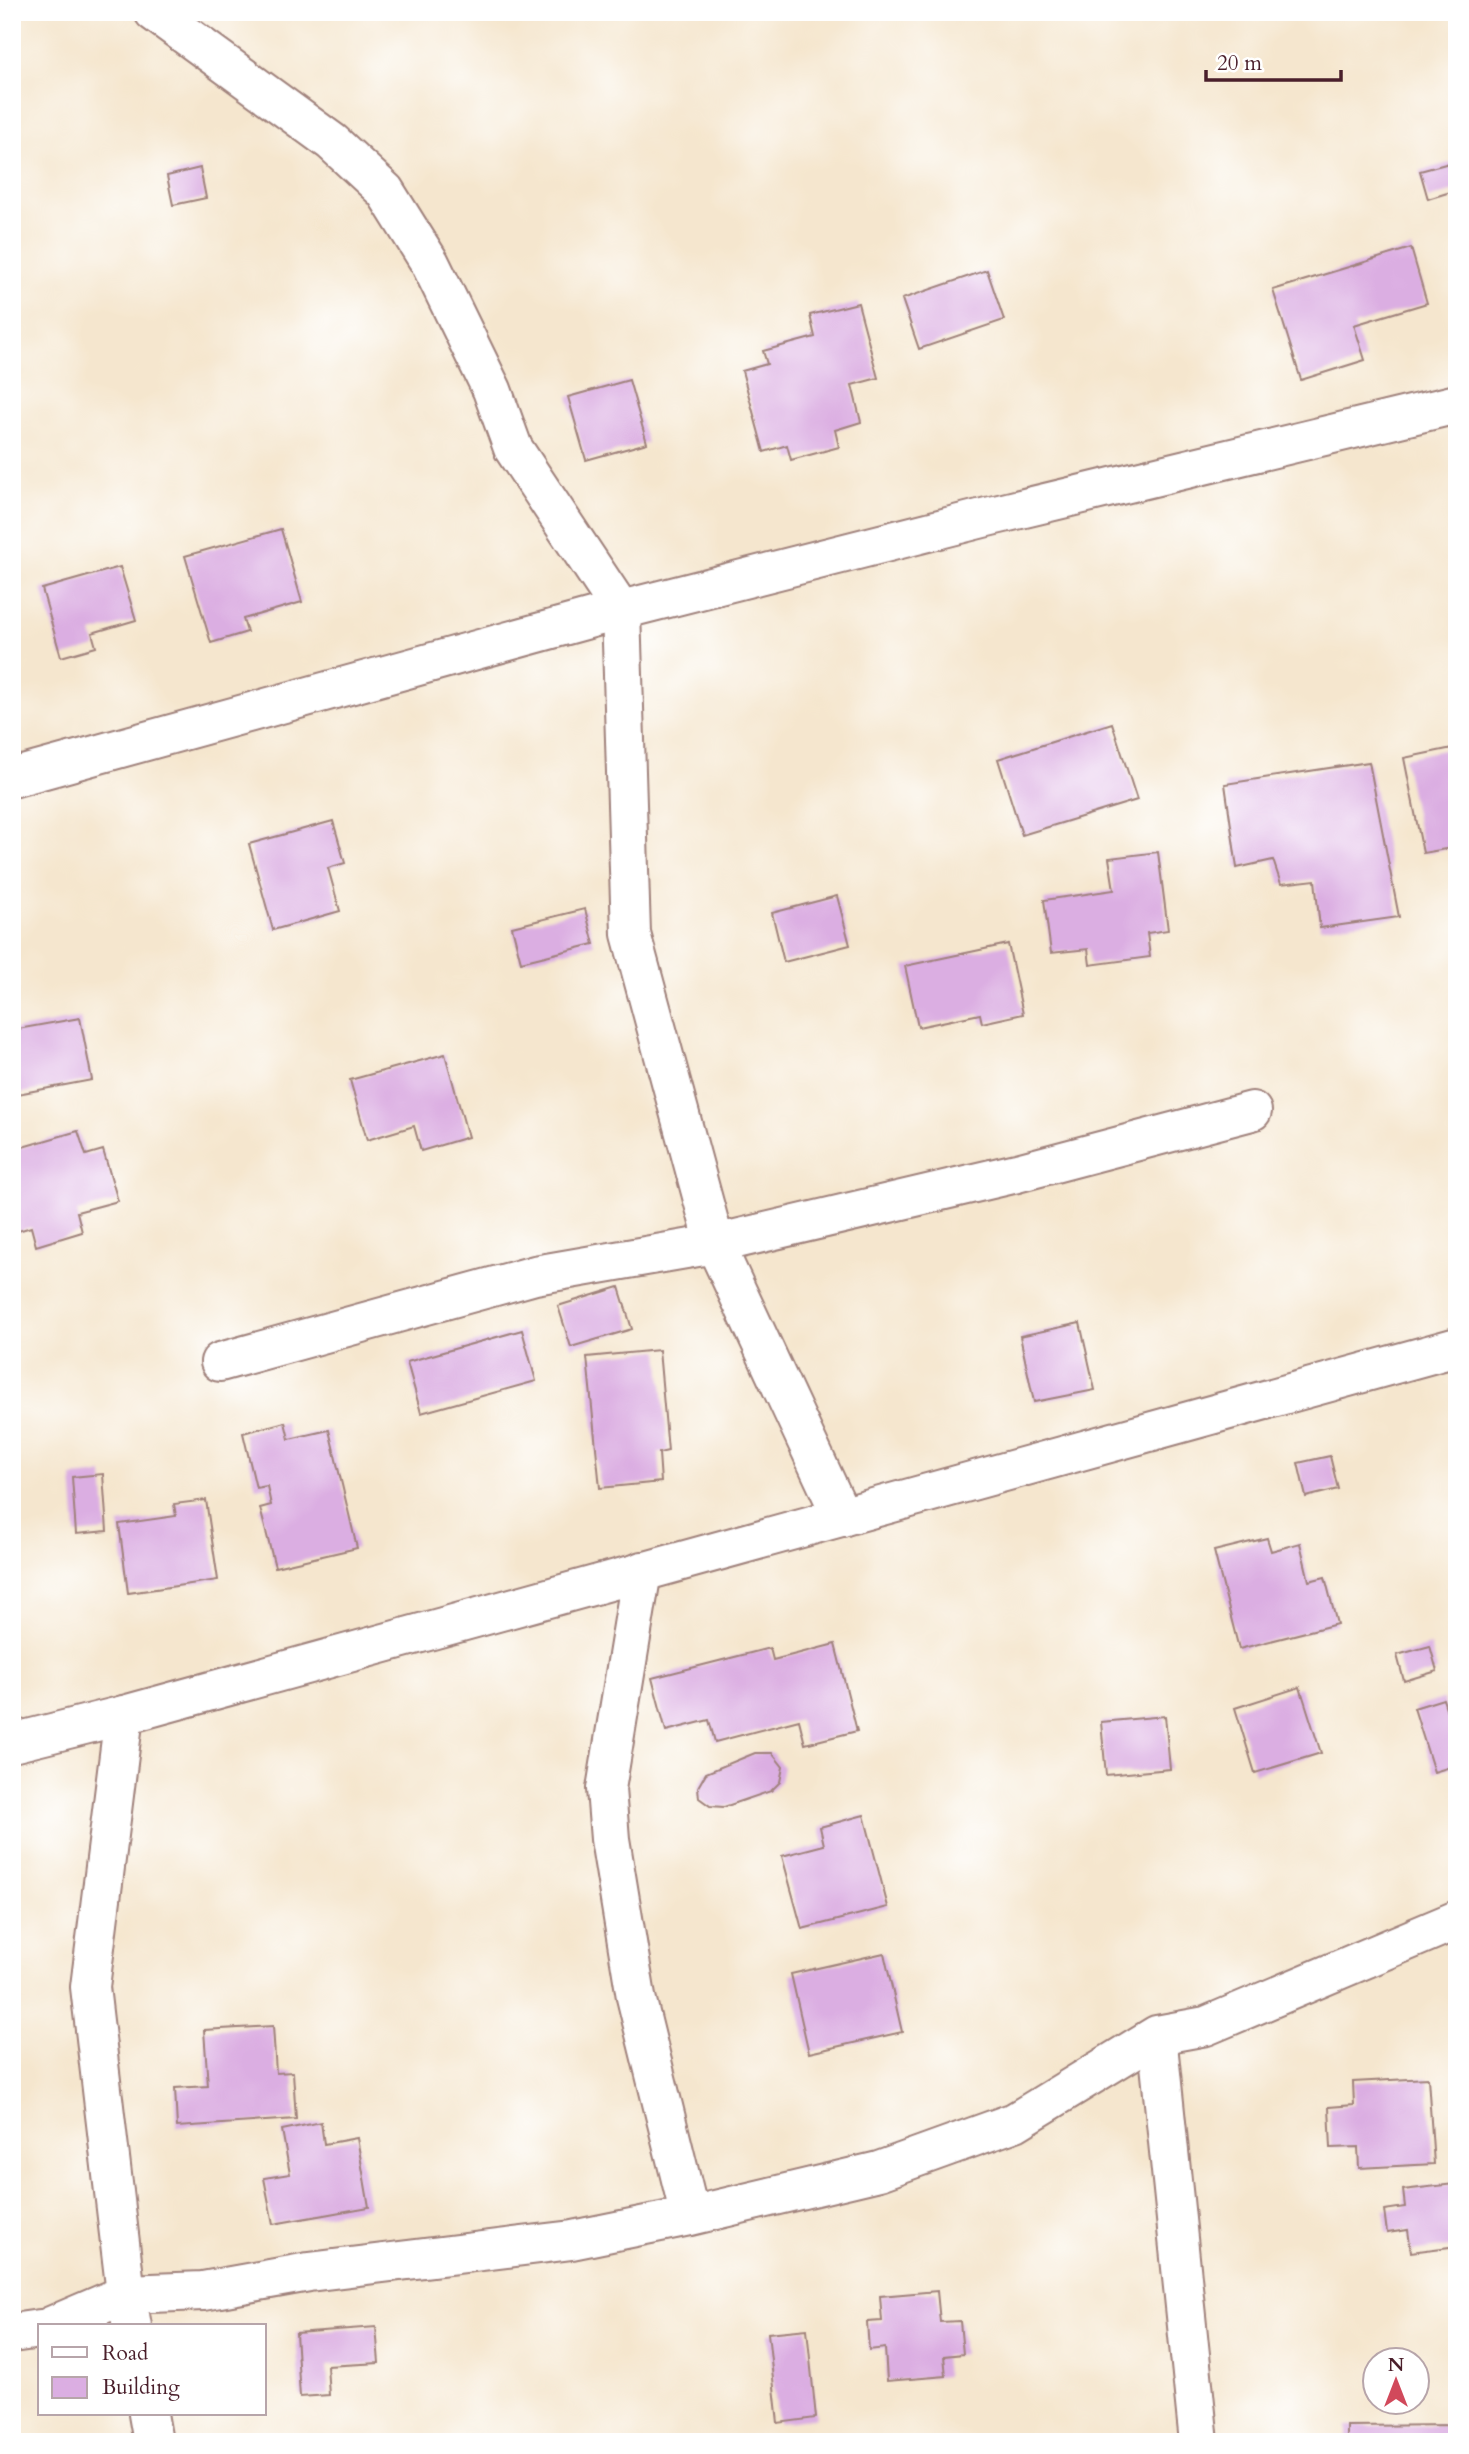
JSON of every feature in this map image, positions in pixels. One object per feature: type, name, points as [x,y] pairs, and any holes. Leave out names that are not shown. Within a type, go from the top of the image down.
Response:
[{"type":"street","points":[[154,12],[331,142],[385,191],[437,276],[492,390],[513,448],[621,610],[631,934],[715,1244],[842,1517]]},
{"type":"street","points":[[12,778],[621,610],[1000,514],[1457,404]]},
{"type":"street","points":[[220,1362],[535,1275],[715,1244],[1017,1173],[1252,1111]]},
{"type":"street","points":[[12,1743],[124,1716],[1457,1347]]},
{"type":"street","points":[[642,1571],[606,1789],[610,1839],[636,1997],[690,2216]]},
{"type":"street","points":[[124,1716],[90,1987],[129,2310]]},
{"type":"street","points":[[61,2324],[203,2291],[309,2272],[572,2240],[690,2216],[879,2171],[1015,2122],[1157,2035],[1206,2026],[1457,1920]]},
{"type":"street","points":[[1157,2035],[1199,2442]]},
{"type":"street","points":[[12,2333],[38,2329]]},
{"type":"street","points":[[148,2416],[153,2442]]},
{"type":"building","points":[[1453,162],[1457,175],[1457,190],[1428,199],[1420,171]]},
{"type":"building","points":[[200,168],[206,198],[173,205],[167,176]]},
{"type":"building","points":[[1411,248],[1427,303],[1354,325],[1365,360],[1301,380],[1273,290]]},
{"type":"building","points":[[987,270],[1004,320],[919,349],[902,299]]},
{"type":"building","points":[[858,303],[878,378],[852,385],[861,422],[835,430],[839,447],[791,460],[787,445],[764,452],[742,371],[767,364],[763,351],[815,337],[810,315]]},
{"type":"building","points":[[629,380],[647,443],[586,460],[568,397]]},
{"type":"building","points":[[281,529],[302,602],[243,619],[247,632],[211,643],[185,556]]},
{"type":"building","points":[[120,567],[136,620],[92,633],[96,647],[61,657],[42,589]]},
{"type":"building","points":[[1112,723],[1137,800],[1022,835],[998,759]]},
{"type":"building","points":[[1457,747],[1457,847],[1423,853],[1404,758]]},
{"type":"building","points":[[1369,762],[1399,917],[1320,928],[1315,880],[1281,884],[1273,860],[1237,868],[1225,784]]},
{"type":"building","points":[[333,821],[345,863],[328,868],[340,911],[273,930],[249,844]]},
{"type":"building","points":[[1158,852],[1168,930],[1147,933],[1150,957],[1090,965],[1088,949],[1051,953],[1044,900],[1114,890],[1109,858]]},
{"type":"building","points":[[837,896],[850,945],[784,962],[772,913]]},
{"type":"building","points":[[585,909],[594,944],[521,962],[512,927]]},
{"type":"building","points":[[1008,944],[1023,1014],[982,1023],[980,1014],[918,1027],[905,966]]},
{"type":"building","points":[[80,1018],[92,1080],[12,1095],[12,1030]]},
{"type":"building","points":[[445,1054],[468,1137],[421,1151],[414,1126],[367,1140],[350,1080]]},
{"type":"building","points":[[78,1131],[86,1155],[103,1150],[118,1201],[77,1212],[82,1232],[36,1246],[31,1227],[12,1233],[12,1150]]},
{"type":"building","points":[[619,1287],[632,1329],[571,1347],[558,1306]]},
{"type":"building","points":[[1080,1323],[1095,1390],[1034,1402],[1020,1336]]},
{"type":"building","points":[[522,1330],[536,1381],[421,1413],[407,1362]]},
{"type":"building","points":[[659,1350],[668,1451],[659,1453],[661,1482],[600,1488],[587,1357]]},
{"type":"building","points":[[285,1422],[289,1439],[329,1430],[357,1548],[275,1567],[260,1508],[271,1505],[267,1486],[256,1488],[243,1433]]},
{"type":"building","points":[[1330,1456],[1338,1489],[1306,1497],[1298,1463]]},
{"type":"building","points":[[103,1474],[107,1531],[76,1534],[72,1477]]},
{"type":"building","points":[[206,1500],[218,1580],[128,1593],[119,1524],[176,1516],[174,1504]]},
{"type":"building","points":[[1267,1538],[1271,1551],[1300,1543],[1309,1581],[1325,1577],[1337,1624],[1239,1649],[1214,1551]]},
{"type":"building","points":[[835,1644],[857,1731],[805,1744],[799,1720],[715,1742],[709,1720],[666,1731],[652,1678],[770,1648],[773,1660]]},
{"type":"building","points":[[1430,1646],[1437,1671],[1404,1681],[1397,1655]]},
{"type":"building","points":[[1300,1687],[1321,1753],[1255,1773],[1235,1708]]},
{"type":"building","points":[[1443,1699],[1457,1742],[1457,1765],[1434,1772],[1414,1708]]},
{"type":"building","points":[[1165,1716],[1170,1769],[1106,1775],[1101,1722]]},
{"type":"building","points":[[755,1753],[772,1753],[783,1767],[780,1782],[771,1791],[724,1807],[710,1806],[699,1798],[698,1787],[706,1773]]},
{"type":"building","points":[[864,1815],[888,1907],[802,1929],[782,1856],[824,1845],[820,1827]]},
{"type":"building","points":[[884,1953],[902,2032],[809,2053],[791,1974]]},
{"type":"building","points":[[273,2026],[276,2073],[293,2072],[296,2119],[177,2127],[175,2088],[208,2086],[204,2030]]},
{"type":"building","points":[[1428,2078],[1434,2164],[1359,2168],[1358,2147],[1331,2148],[1329,2107],[1354,2105],[1353,2082]]},
{"type":"building","points":[[321,2122],[324,2144],[357,2138],[369,2207],[273,2224],[264,2178],[290,2174],[282,2130]]},
{"type":"building","points":[[1454,2184],[1457,2246],[1411,2252],[1408,2230],[1387,2233],[1384,2210],[1405,2207],[1403,2190]]},
{"type":"building","points":[[937,2291],[940,2322],[960,2321],[963,2354],[944,2356],[946,2376],[887,2381],[885,2348],[869,2350],[867,2322],[882,2321],[880,2296]]},
{"type":"building","points":[[376,2327],[379,2363],[327,2366],[329,2395],[300,2397],[296,2333]]},
{"type":"building","points":[[807,2329],[816,2418],[778,2423],[768,2333]]},
{"type":"building","points":[[1457,2425],[1457,2442],[1347,2442],[1347,2426]]}]
